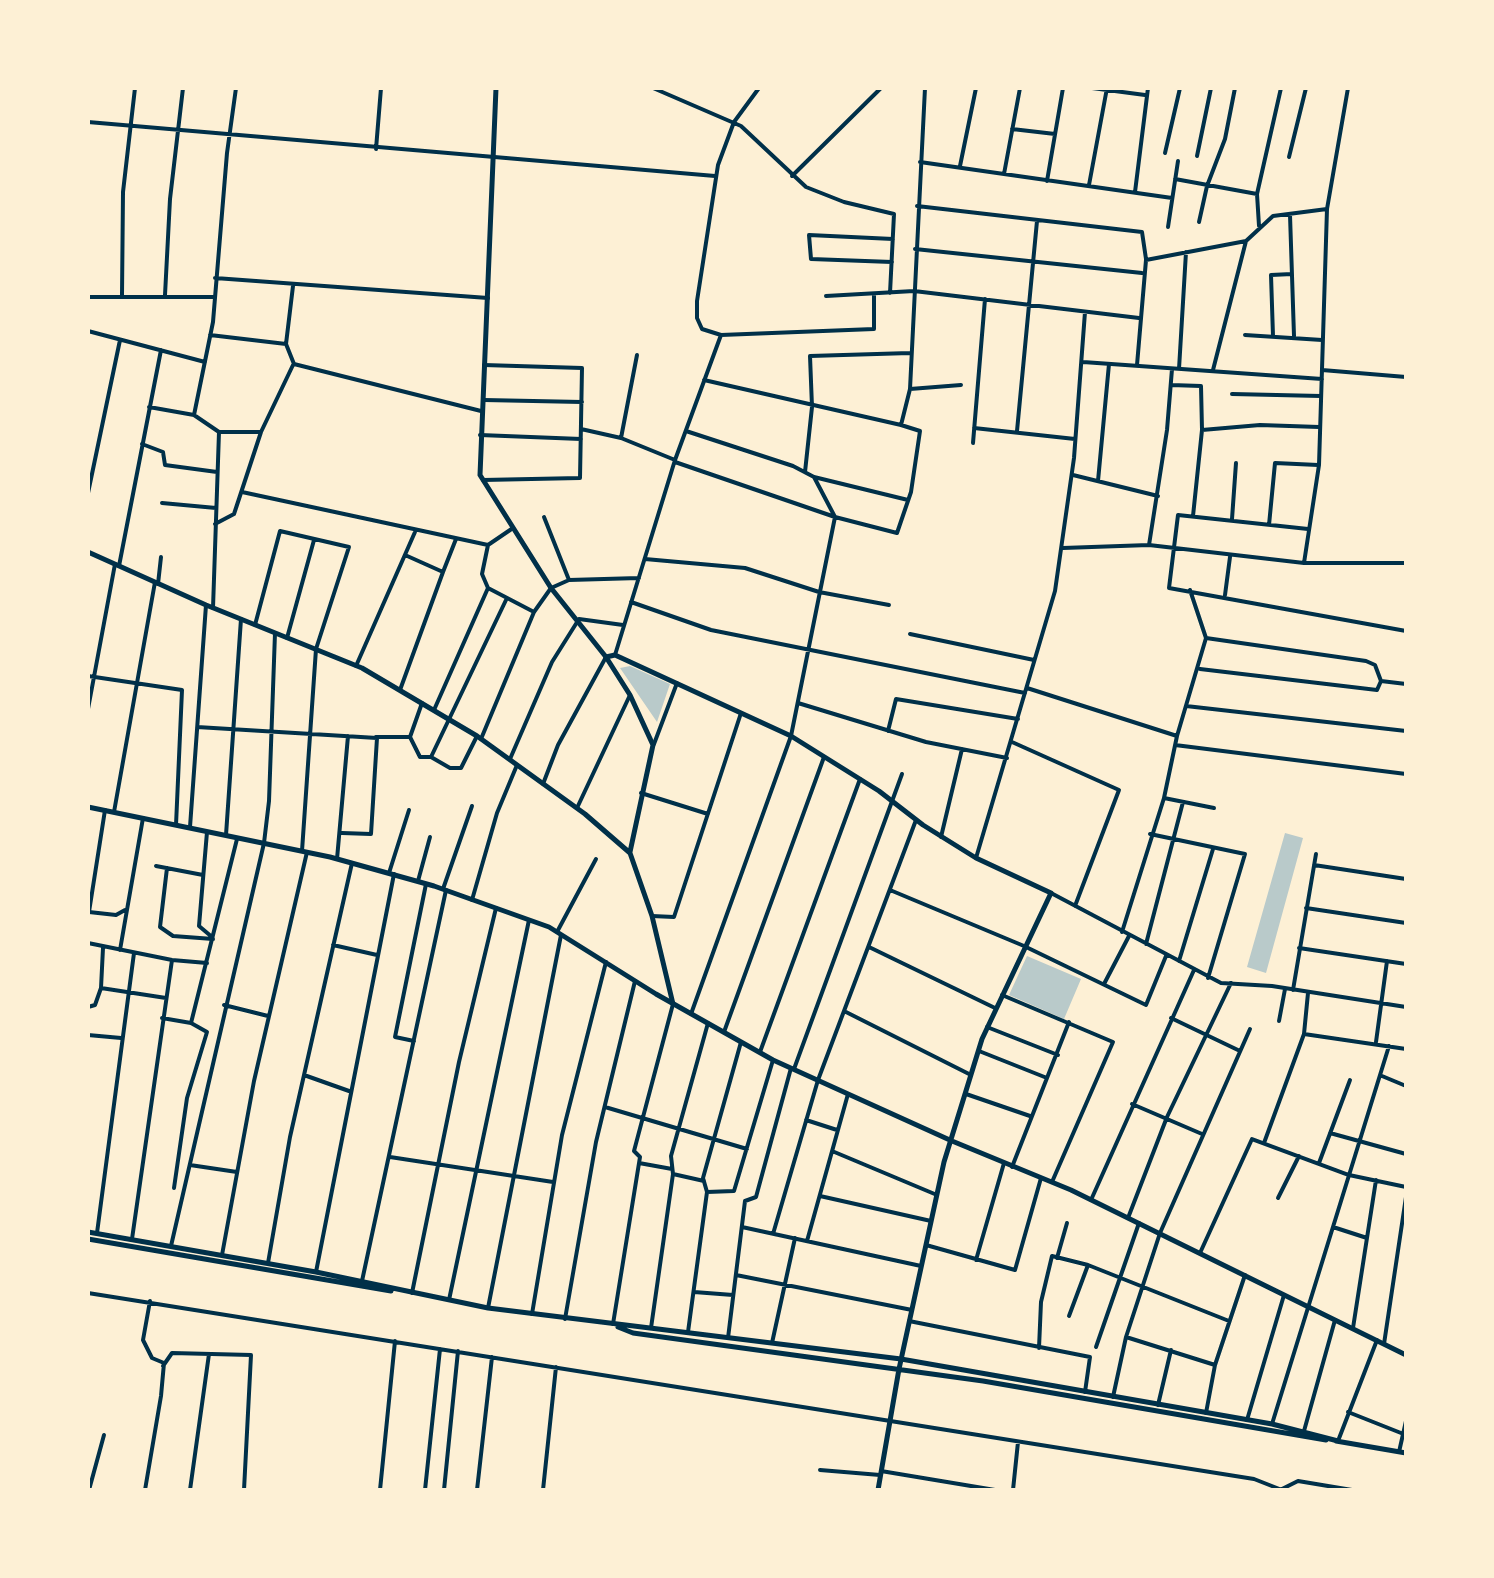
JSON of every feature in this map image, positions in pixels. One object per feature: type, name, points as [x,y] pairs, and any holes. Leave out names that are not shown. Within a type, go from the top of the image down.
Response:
[{"type":"main road","points":[[496,88],[480,475],[551,588],[579,619],[606,657],[630,695],[653,745],[630,853],[652,916],[673,1004]]},
{"type":"main road","points":[[88,552],[356,666],[400,690],[479,737],[577,808],[630,853]]},
{"type":"main road","points":[[606,657],[615,655],[791,736],[860,779],[941,837],[976,858],[1051,893],[987,1027],[952,1141],[909,1321],[878,1490]]},
{"type":"main road","points":[[88,807],[337,859],[418,881],[529,920],[559,933],[673,1004],[773,1060],[1091,1200],[1406,1355]]},
{"type":"main road","points":[[88,1232],[316,1272],[488,1308],[901,1359],[1272,1424],[1338,1441]]},
{"type":"main road","points":[[88,1239],[356,1288],[412,1293]]},
{"type":"main road","points":[[613,1325],[633,1333],[899,1369],[1403,1453]]},
{"type":"street","points":[[122,295],[123,192],[135,88]]},
{"type":"street","points":[[165,295],[183,88]]},
{"type":"street","points":[[194,415],[210,335],[236,88]]},
{"type":"street","points":[[376,149],[381,88]]},
{"type":"street","points":[[653,88],[667,90],[734,122],[749,132],[792,176],[825,196],[894,214],[890,293]]},
{"type":"street","points":[[759,88],[734,122],[715,176],[697,318],[702,329],[721,335],[874,329],[874,294]]},
{"type":"street","points":[[792,176],[881,88]]},
{"type":"street","points":[[901,425],[910,389],[925,88]]},
{"type":"street","points":[[960,166],[976,88]]},
{"type":"street","points":[[1004,174],[1020,88]]},
{"type":"street","points":[[1047,181],[1063,88]]},
{"type":"street","points":[[1092,88],[1146,95]]},
{"type":"street","points":[[1135,192],[1148,88]]},
{"type":"street","points":[[1165,153],[1180,88]]},
{"type":"street","points":[[1197,156],[1211,88]]},
{"type":"street","points":[[1199,222],[1207,186],[1225,139],[1235,88]]},
{"type":"street","points":[[1259,226],[1257,194],[1281,88]]},
{"type":"street","points":[[1289,157],[1306,88]]},
{"type":"street","points":[[1304,563],[1319,465],[1327,209],[1348,88]]},
{"type":"street","points":[[1089,185],[1107,89]]},
{"type":"street","points":[[88,122],[715,176]]},
{"type":"street","points":[[1012,129],[1055,134]]},
{"type":"street","points":[[1168,227],[1178,161]]},
{"type":"street","points":[[920,162],[1172,198]]},
{"type":"street","points":[[1175,179],[1257,194]]},
{"type":"street","points":[[917,206],[1142,232],[1146,260],[1142,273],[1137,365]]},
{"type":"street","points":[[1213,371],[1246,241],[1273,216],[1327,209]]},
{"type":"street","points":[[1290,214],[1294,336]]},
{"type":"street","points":[[1017,431],[1037,221]]},
{"type":"street","points":[[892,262],[811,259],[809,235],[893,239]]},
{"type":"street","points":[[1146,260],[1246,241]]},
{"type":"street","points":[[915,249],[1142,273]]},
{"type":"street","points":[[1179,369],[1186,252]]},
{"type":"street","points":[[1273,336],[1271,275],[1292,274]]},
{"type":"street","points":[[215,278],[488,298]]},
{"type":"street","points":[[215,524],[234,514],[261,432],[294,364],[286,344],[293,285]]},
{"type":"street","points":[[826,296],[914,291],[1139,318]]},
{"type":"street","points":[[88,298],[122,295],[214,297]]},
{"type":"street","points":[[973,443],[985,299]]},
{"type":"street","points":[[976,858],[1055,591],[1073,475],[1085,312]]},
{"type":"street","points":[[88,331],[205,362]]},
{"type":"street","points":[[210,335],[286,344]]},
{"type":"street","points":[[615,655],[675,461],[721,335]]},
{"type":"street","points":[[1245,335],[1294,336],[1323,341]]},
{"type":"street","points":[[88,493],[120,340]]},
{"type":"street","points":[[88,709],[91,677],[161,350]]},
{"type":"street","points":[[805,472],[812,407],[810,356],[911,353]]},
{"type":"street","points":[[621,438],[637,355]]},
{"type":"street","points":[[1083,362],[1322,379]]},
{"type":"street","points":[[1098,481],[1109,363]]},
{"type":"street","points":[[294,364],[481,411]]},
{"type":"street","points":[[483,480],[580,478],[582,402],[582,368],[484,365]]},
{"type":"street","points":[[1149,545],[1158,496],[1172,368]]},
{"type":"street","points":[[1322,370],[1406,377]]},
{"type":"street","points":[[581,429],[621,438],[675,461],[835,517],[897,533],[908,500],[920,431],[704,380]]},
{"type":"street","points":[[910,389],[961,385]]},
{"type":"street","points":[[1171,385],[1201,386],[1202,430],[1193,516]]},
{"type":"street","points":[[1232,394],[1321,396]]},
{"type":"street","points":[[482,400],[582,402]]},
{"type":"street","points":[[149,407],[194,415],[219,432],[261,432]]},
{"type":"street","points":[[1202,430],[1260,425],[1320,427]]},
{"type":"street","points":[[974,428],[1075,439]]},
{"type":"street","points":[[686,431],[814,477],[908,500]]},
{"type":"street","points":[[190,827],[210,606],[219,432]]},
{"type":"street","points":[[480,435],[581,439]]},
{"type":"street","points":[[142,444],[163,452],[165,465],[217,472]]},
{"type":"street","points":[[1232,519],[1236,463]]},
{"type":"street","points":[[1269,525],[1275,463],[1319,465]]},
{"type":"street","points":[[1073,475],[1158,496]]},
{"type":"street","points":[[691,1014],[791,736],[835,517],[814,477]]},
{"type":"street","points":[[242,492],[488,545]]},
{"type":"street","points":[[162,503],[216,508]]},
{"type":"street","points":[[1309,529],[1178,515],[1169,588],[1225,595],[1406,634],[1406,646]]},
{"type":"street","points":[[544,517],[569,580]]},
{"type":"street","points":[[513,528],[488,545],[482,574],[488,588],[534,612]]},
{"type":"street","points":[[222,1255],[268,1016],[304,851],[316,649],[349,547],[280,531],[255,625]]},
{"type":"street","points":[[356,666],[415,531]]},
{"type":"street","points":[[287,638],[314,539]]},
{"type":"street","points":[[400,690],[456,539]]},
{"type":"street","points":[[1063,548],[1149,545],[1230,557],[1304,563],[1406,563]]},
{"type":"street","points":[[405,555],[443,572]]},
{"type":"street","points":[[114,812],[161,557]]},
{"type":"street","points":[[1225,595],[1230,557]]},
{"type":"street","points":[[645,559],[745,568],[819,592],[889,605]]},
{"type":"street","points":[[422,703],[410,737],[420,757],[431,757],[450,768],[461,768],[479,737],[534,612],[551,588],[569,580],[639,578]]},
{"type":"street","points":[[434,710],[488,588]]},
{"type":"street","points":[[1122,932],[1150,834],[1164,798],[1177,736],[1200,669],[1206,638],[1190,590]]},
{"type":"street","points":[[431,757],[506,600]]},
{"type":"street","points":[[631,602],[711,630],[807,651],[1026,690],[1177,736]]},
{"type":"street","points":[[226,835],[241,619]]},
{"type":"street","points":[[510,759],[552,662],[579,619],[623,625]]},
{"type":"street","points":[[171,1246],[224,1005],[264,843],[275,633]]},
{"type":"street","points":[[910,634],[1034,660]]},
{"type":"street","points":[[1200,669],[1377,690],[1381,681],[1375,665],[1366,661],[1242,646],[1206,638]]},
{"type":"street","points":[[543,784],[558,745],[606,657]]},
{"type":"street","points":[[91,677],[182,690],[176,825]]},
{"type":"street","points":[[1381,681],[1406,684]]},
{"type":"street","points":[[653,745],[677,683]]},
{"type":"street","points":[[577,808],[630,695]]},
{"type":"street","points":[[888,731],[896,699],[1018,719]]},
{"type":"street","points":[[798,703],[888,731],[1007,758]]},
{"type":"street","points":[[1186,706],[1406,731]]},
{"type":"street","points":[[652,916],[674,917],[741,713]]},
{"type":"street","points":[[197,727],[271,733],[410,737]]},
{"type":"street","points":[[337,859],[342,833],[348,736]]},
{"type":"street","points":[[342,833],[371,834],[377,738],[374,737]]},
{"type":"street","points":[[1011,742],[1119,790],[1075,906]]},
{"type":"street","points":[[1175,745],[1406,774]]},
{"type":"street","points":[[941,837],[962,749]]},
{"type":"street","points":[[724,1032],[824,757]]},
{"type":"street","points":[[472,900],[497,813],[517,765]]},
{"type":"street","points":[[728,1338],[745,1201],[756,1197],[793,1069],[902,774]]},
{"type":"street","points":[[760,1052],[860,779]]},
{"type":"street","points":[[641,793],[708,814]]},
{"type":"street","points":[[1164,798],[1214,808]]},
{"type":"street","points":[[1146,944],[1176,841],[1183,802]]},
{"type":"street","points":[[362,1281],[444,890],[472,806]]},
{"type":"street","points":[[105,810],[89,912],[116,915],[125,910]]},
{"type":"street","points":[[316,1272],[391,874],[409,810]]},
{"type":"street","points":[[120,950],[143,818]]},
{"type":"street","points":[[773,1234],[818,1080],[916,820]]},
{"type":"street","points":[[207,831],[199,926],[213,939]]},
{"type":"street","points":[[1150,834],[1245,854],[1208,978]]},
{"type":"street","points":[[191,1023],[238,837]]},
{"type":"street","points":[[418,881],[430,837]]},
{"type":"street","points":[[1178,962],[1213,849]]},
{"type":"street","points":[[1293,990],[1316,854]]},
{"type":"street","points":[[488,1308],[559,933],[596,859]]},
{"type":"street","points":[[268,1263],[304,1075],[352,863]]},
{"type":"street","points":[[1314,865],[1406,879]]},
{"type":"street","points":[[156,866],[203,875]]},
{"type":"street","points":[[167,868],[160,927],[173,936],[213,939]]},
{"type":"street","points":[[414,1041],[395,1037],[426,884]]},
{"type":"street","points":[[890,890],[1024,946],[1146,1005],[1166,955]]},
{"type":"street","points":[[1051,893],[1208,978],[1406,1007]]},
{"type":"street","points":[[412,1293],[496,908]]},
{"type":"street","points":[[1306,908],[1406,923]]},
{"type":"street","points":[[449,1300],[529,920]]},
{"type":"street","points":[[1104,984],[1129,936]]},
{"type":"street","points":[[88,943],[172,960],[207,963]]},
{"type":"street","points":[[333,945],[377,955]]},
{"type":"street","points":[[88,1007],[95,1005],[101,988],[103,946]]},
{"type":"street","points":[[869,947],[995,1008]]},
{"type":"street","points":[[1299,948],[1406,964]]},
{"type":"street","points":[[97,1233],[134,953]]},
{"type":"street","points":[[132,1239],[172,960]]},
{"type":"street","points":[[1376,1043],[1387,961]]},
{"type":"street","points":[[532,1314],[553,1182],[606,962]]},
{"type":"street","points":[[1091,1200],[1194,970]]},
{"type":"street","points":[[565,1319],[605,1107],[635,981]]},
{"type":"street","points":[[1128,1218],[1167,1117],[1231,983]]},
{"type":"street","points":[[101,988],[166,998]]},
{"type":"street","points":[[1279,1021],[1285,989]]},
{"type":"street","points":[[1264,1143],[1304,1034],[1308,993]]},
{"type":"street","points":[[1001,994],[1113,1042],[1052,1182]]},
{"type":"street","points":[[613,1325],[640,1157],[634,1151],[673,1004]]},
{"type":"street","points":[[224,1005],[268,1016]]},
{"type":"street","points":[[844,1011],[972,1075]]},
{"type":"street","points":[[162,1018],[191,1023],[207,1032],[187,1098],[174,1188]]},
{"type":"street","points":[[1171,1018],[1240,1051]]},
{"type":"street","points":[[1012,1167],[1069,1022]]},
{"type":"street","points":[[651,1328],[673,1172],[671,1156],[708,1023]]},
{"type":"street","points":[[987,1027],[1058,1055]]},
{"type":"street","points":[[1113,1397],[1126,1337],[1160,1233],[1250,1029]]},
{"type":"street","points":[[1304,1034],[1406,1049]]},
{"type":"street","points":[[88,1035],[122,1038]]},
{"type":"street","points":[[688,1332],[707,1192],[704,1181],[741,1042]]},
{"type":"street","points":[[1272,1424],[1389,1046]]},
{"type":"street","points":[[979,1051],[1047,1079]]},
{"type":"street","points":[[707,1192],[734,1191],[773,1060]]},
{"type":"street","points":[[304,1075],[349,1091]]},
{"type":"street","points":[[1382,1076],[1406,1086]]},
{"type":"street","points":[[1319,1163],[1350,1080]]},
{"type":"street","points":[[807,1241],[848,1094]]},
{"type":"street","points":[[966,1094],[1030,1116]]},
{"type":"street","points":[[1132,1104],[1202,1134]]},
{"type":"street","points":[[605,1107],[747,1149]]},
{"type":"street","points":[[806,1120],[837,1130]]},
{"type":"street","points":[[1330,1133],[1406,1154]]},
{"type":"street","points":[[1200,1253],[1252,1139],[1349,1175],[1406,1187]]},
{"type":"street","points":[[832,1150],[937,1195]]},
{"type":"street","points":[[1278,1198],[1299,1156]]},
{"type":"street","points":[[390,1157],[553,1182]]},
{"type":"street","points":[[639,1163],[704,1181]]},
{"type":"street","points":[[976,1260],[1004,1163]]},
{"type":"street","points":[[190,1165],[237,1172]]},
{"type":"street","points":[[926,1245],[1015,1270],[1041,1178]]},
{"type":"street","points":[[1353,1329],[1376,1180]]},
{"type":"street","points":[[820,1196],[931,1221]]},
{"type":"street","points":[[1384,1344],[1406,1197]]},
{"type":"street","points":[[1057,1258],[1067,1223]]},
{"type":"street","points":[[1096,1347],[1139,1223]]},
{"type":"street","points":[[742,1227],[921,1266]]},
{"type":"street","points":[[1333,1227],[1367,1238]]},
{"type":"street","points":[[772,1343],[795,1238]]},
{"type":"street","points":[[1039,1348],[1041,1302],[1052,1256],[1088,1265],[1229,1321]]},
{"type":"street","points":[[1069,1316],[1088,1265]]},
{"type":"street","points":[[736,1275],[912,1310]]},
{"type":"street","points":[[1206,1413],[1215,1365],[1245,1275]]},
{"type":"street","points":[[694,1292],[733,1295]]},
{"type":"street","points":[[88,1293],[1254,1479],[1282,1490],[1298,1481],[1352,1490]]},
{"type":"street","points":[[1247,1420],[1284,1295]]},
{"type":"street","points":[[150,1301],[143,1340],[152,1358],[163,1366]]},
{"type":"street","points":[[1304,1431],[1335,1320]]},
{"type":"street","points":[[909,1321],[1090,1357],[1085,1392]]},
{"type":"street","points":[[1126,1337],[1215,1365]]},
{"type":"street","points":[[1338,1441],[1347,1411],[1377,1340]]},
{"type":"street","points":[[380,1490],[395,1341]]},
{"type":"street","points":[[425,1490],[440,1349]]},
{"type":"street","points":[[1158,1405],[1171,1350]]},
{"type":"street","points":[[444,1490],[458,1351]]},
{"type":"street","points":[[145,1490],[163,1366],[172,1353],[251,1355],[244,1490]]},
{"type":"street","points":[[190,1490],[209,1353]]},
{"type":"street","points":[[477,1490],[492,1357]]},
{"type":"street","points":[[543,1490],[556,1367]]},
{"type":"street","points":[[1347,1411],[1401,1433]]},
{"type":"street","points":[[1403,1453],[1401,1433],[1406,1421]]},
{"type":"street","points":[[89,1490],[104,1435]]},
{"type":"street","points":[[1013,1490],[1018,1442]]},
{"type":"street","points":[[820,1470],[880,1473],[995,1490]]},
{"type":"shaded area","points":[[630,666],[670,684],[657,722],[620,668]]},
{"type":"shaded area","points":[[1285,833],[1303,838],[1266,973],[1247,967]]},
{"type":"shaded area","points":[[1027,956],[1081,979],[1064,1019],[1009,995]]}]
